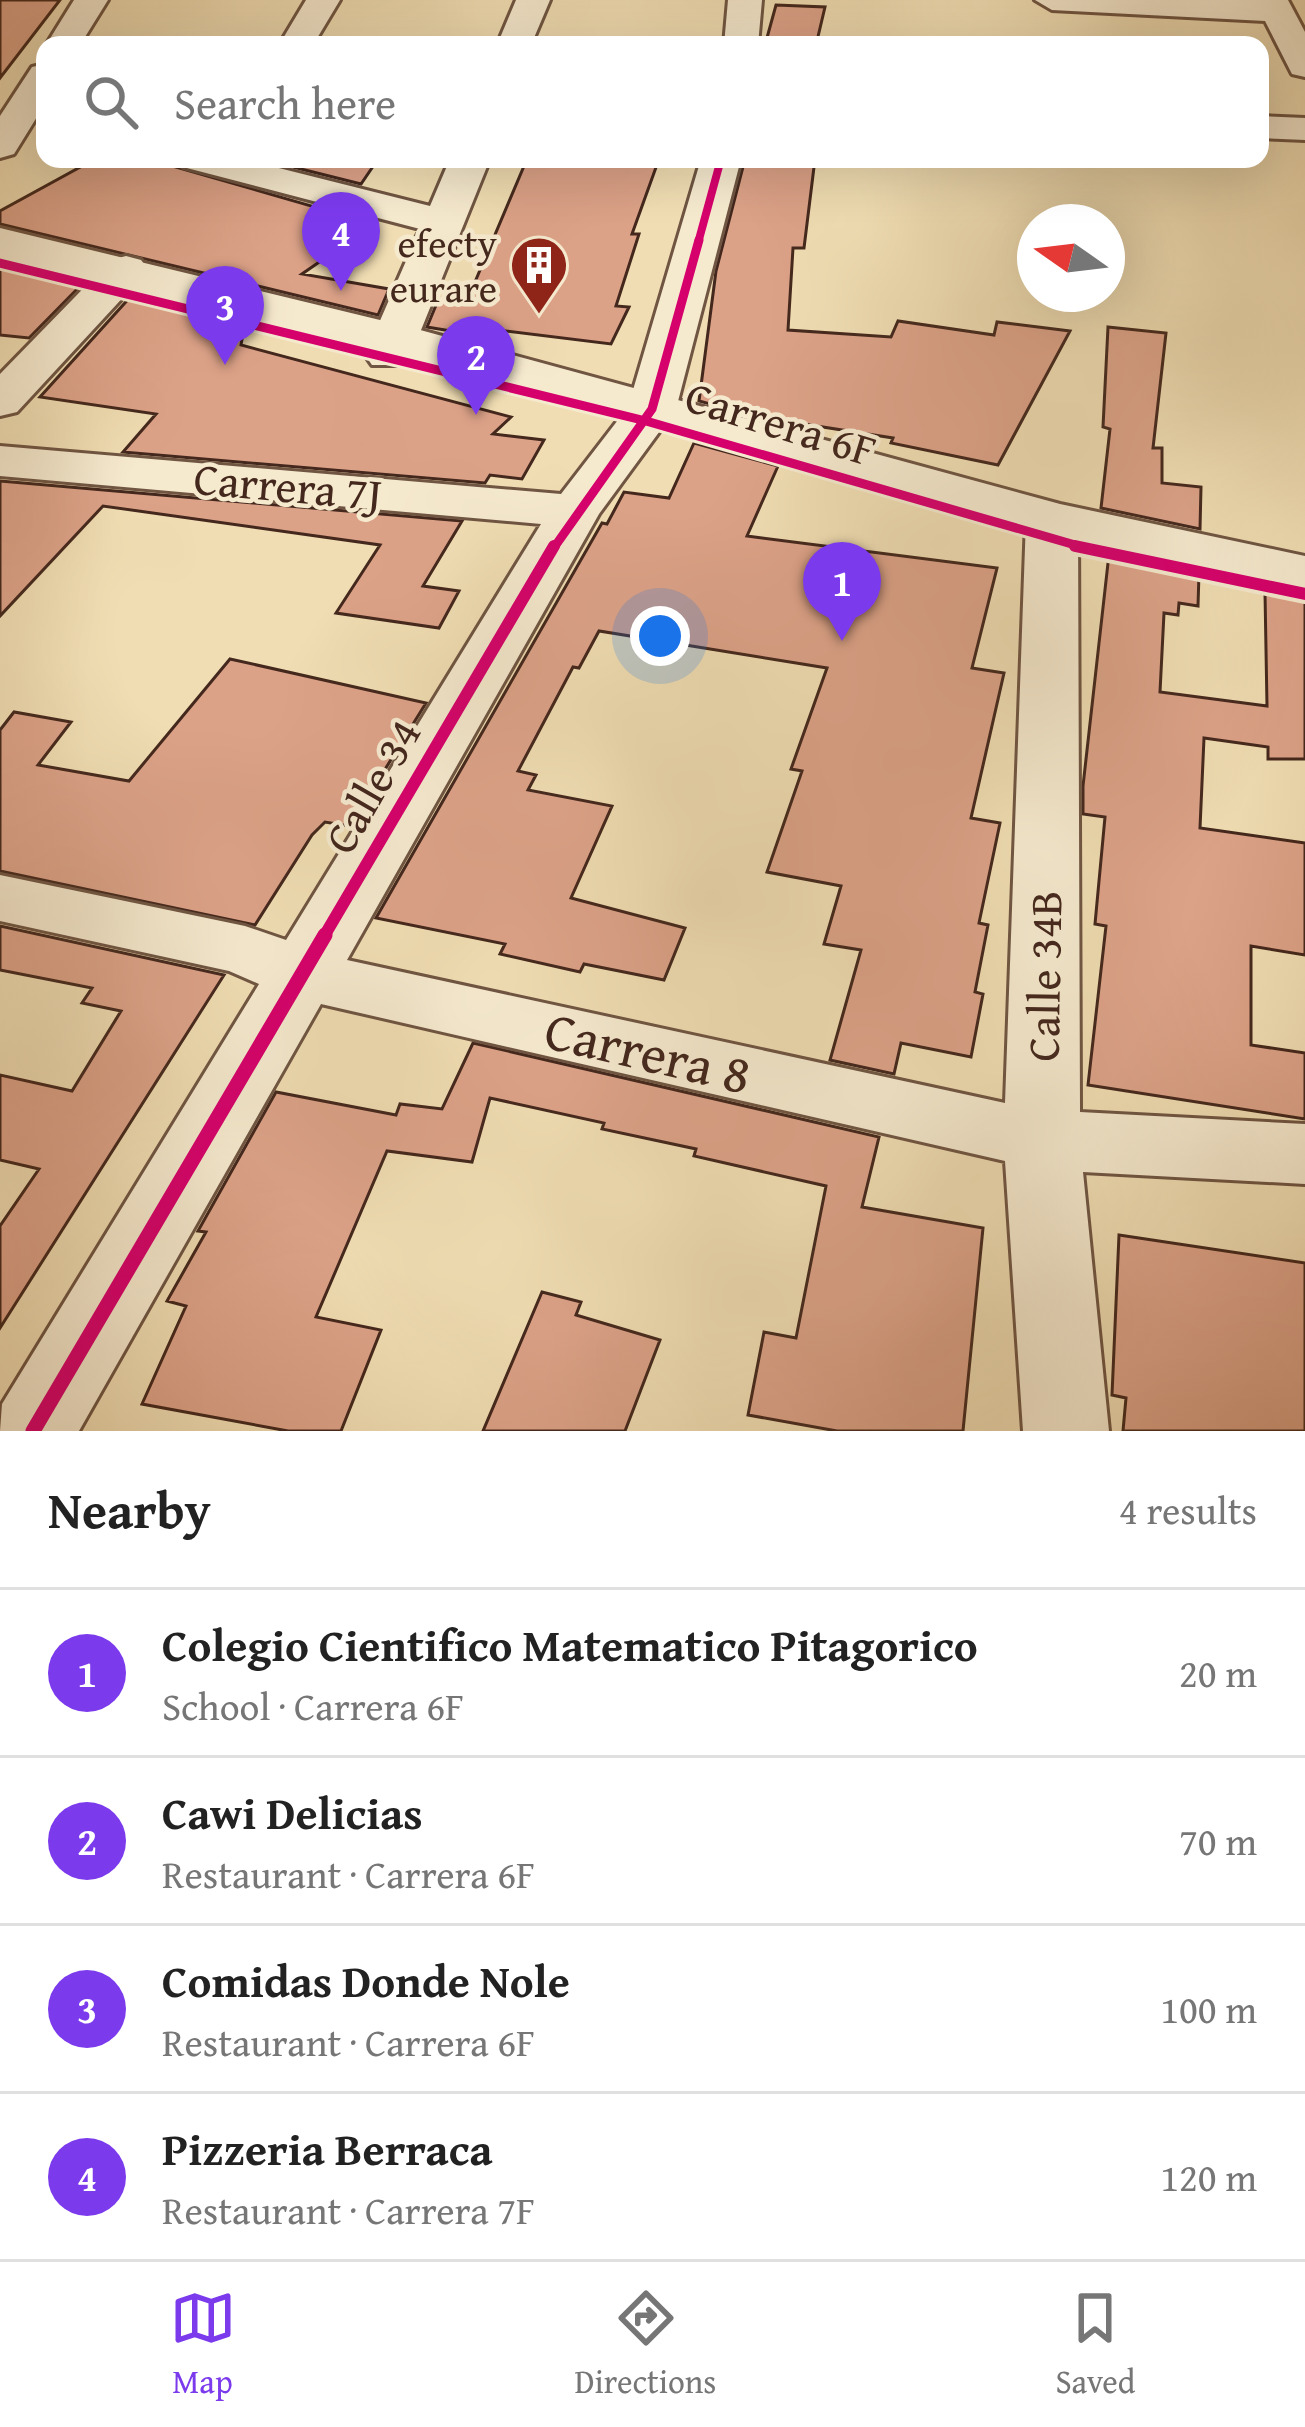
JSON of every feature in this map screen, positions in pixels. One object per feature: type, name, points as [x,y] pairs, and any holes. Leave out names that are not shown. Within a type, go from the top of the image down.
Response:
[{"type":"street","points":[[69,36],[92,0]]},
{"type":"street","points":[[301,36],[323,0]]},
{"type":"street","points":[[518,36],[532,0]]},
{"type":"street","points":[[742,36],[745,0]]},
{"type":"street","points":[[1052,0],[1273,6],[1305,66]]},
{"type":"street","points":[[22,127],[36,95]]},
{"type":"street","points":[[1269,127],[1305,129]]},
{"type":"street","points":[[235,168],[446,223]]},
{"type":"street","points":[[391,347],[467,168]]},
{"type":"street","name":"Calle 34","points":[[33,1431],[575,511],[649,415],[718,168]]},
{"type":"street","points":[[0,242],[118,278],[0,402]]},
{"type":"street","name":"Carrera 6F","points":[[0,263],[118,278],[391,347],[649,415],[1051,531]]},
{"type":"street","name":"Carrera 7J","points":[[0,461],[575,511]]},
{"type":"street","points":[[1051,531],[1305,574]]},
{"type":"street","points":[[1051,531],[1305,594]]},
{"type":"street","name":"Calle 34B","points":[[1051,531],[1042,1140],[1066,1431]]},
{"type":"street","name":"Carrera 8","points":[[0,898],[245,950],[302,975],[1042,1140],[1305,1154]]},
{"type":"building","points":[[0,0],[60,0],[0,78]]},
{"type":"building","points":[[776,5],[825,7],[818,36],[767,36]]},
{"type":"building","points":[[79,168],[179,168],[374,224],[302,274],[389,289],[378,315],[0,224],[0,211]]},
{"type":"building","points":[[297,168],[372,168],[361,184]]},
{"type":"building","points":[[523,168],[656,168],[632,234],[639,234],[616,306],[629,307],[611,344],[482,328],[475,335],[427,327],[439,298],[452,301],[461,288],[472,289]]},
{"type":"building","points":[[743,168],[814,168],[804,248],[793,248],[788,330],[891,337],[898,321],[994,335],[997,322],[1070,331],[998,465],[891,443],[893,438],[797,423],[795,427],[699,401],[716,271]]},
{"type":"building","points":[[0,261],[84,282],[29,338],[0,335]]},
{"type":"building","points":[[133,294],[245,322],[241,345],[511,417],[493,434],[544,440],[522,479],[490,475],[485,483],[123,452],[156,414],[40,397]]},
{"type":"building","points":[[1108,327],[1166,333],[1153,448],[1162,448],[1162,483],[1201,487],[1200,529],[1101,508],[1110,429],[1103,427]]},
{"type":"building","points":[[694,443],[778,466],[747,536],[997,568],[972,668],[1004,673],[971,818],[1000,823],[979,923],[988,925],[975,992],[983,994],[971,1057],[901,1043],[894,1074],[830,1060],[861,950],[824,944],[841,886],[767,872],[802,771],[791,769],[827,668],[599,631],[579,668],[573,667],[518,771],[536,775],[528,790],[612,806],[571,898],[685,928],[664,980],[584,964],[580,972],[500,954],[505,944],[376,918],[602,523],[607,524],[624,492],[669,498]]},
{"type":"building","points":[[0,481],[462,521],[423,586],[459,591],[439,628],[336,613],[380,545],[103,506],[0,616]]},
{"type":"building","points":[[1109,554],[1199,573],[1198,606],[1179,603],[1178,615],[1164,613],[1160,692],[1267,706],[1265,593],[1305,598],[1305,759],[1268,759],[1268,747],[1204,738],[1200,828],[1305,843],[1305,955],[1251,946],[1251,1045],[1305,1053],[1305,1119],[1088,1085],[1106,926],[1095,924],[1105,817],[1083,814],[1083,786]]},
{"type":"building","points":[[230,659],[426,703],[350,826],[325,822],[312,835],[255,925],[0,871],[0,730],[14,712],[71,722],[38,765],[129,781]]},
{"type":"building","points":[[0,926],[224,975],[0,1328],[0,1226],[39,1169],[0,1160],[0,1075],[72,1091],[121,1011],[82,1003],[92,988],[0,970]]},
{"type":"building","points":[[473,1043],[879,1137],[862,1207],[983,1228],[963,1431],[837,1431],[748,1415],[764,1332],[796,1338],[826,1186],[694,1156],[696,1149],[602,1129],[604,1123],[490,1098],[472,1162],[387,1151],[316,1317],[381,1330],[341,1431],[288,1431],[142,1404],[186,1306],[167,1301],[206,1232],[198,1231],[276,1092],[396,1115],[400,1104],[442,1109]]},
{"type":"building","points":[[1119,1235],[1305,1263],[1305,1431],[1123,1431],[1126,1398],[1112,1395]]},
{"type":"building","points":[[542,1292],[581,1302],[576,1315],[660,1340],[625,1431],[483,1431]]},
{"type":"cycle path","points":[[33,1431],[575,511],[652,409],[719,168]]},
{"type":"cycle path","points":[[0,263],[646,421],[1050,541],[1305,594]]},
{"type":"place","name":"Pizzeria Berraca","points":[[341,291]]},
{"type":"place","name":"efecty eurare","points":[[539,316]]},
{"type":"place","name":"Comidas Donde Nole","points":[[225,365]]},
{"type":"place","name":"Cawi Delicias","points":[[476,415]]},
{"type":"place","name":"Colegio Cientifico Matematico Pitagorico","points":[[842,641]]}]
